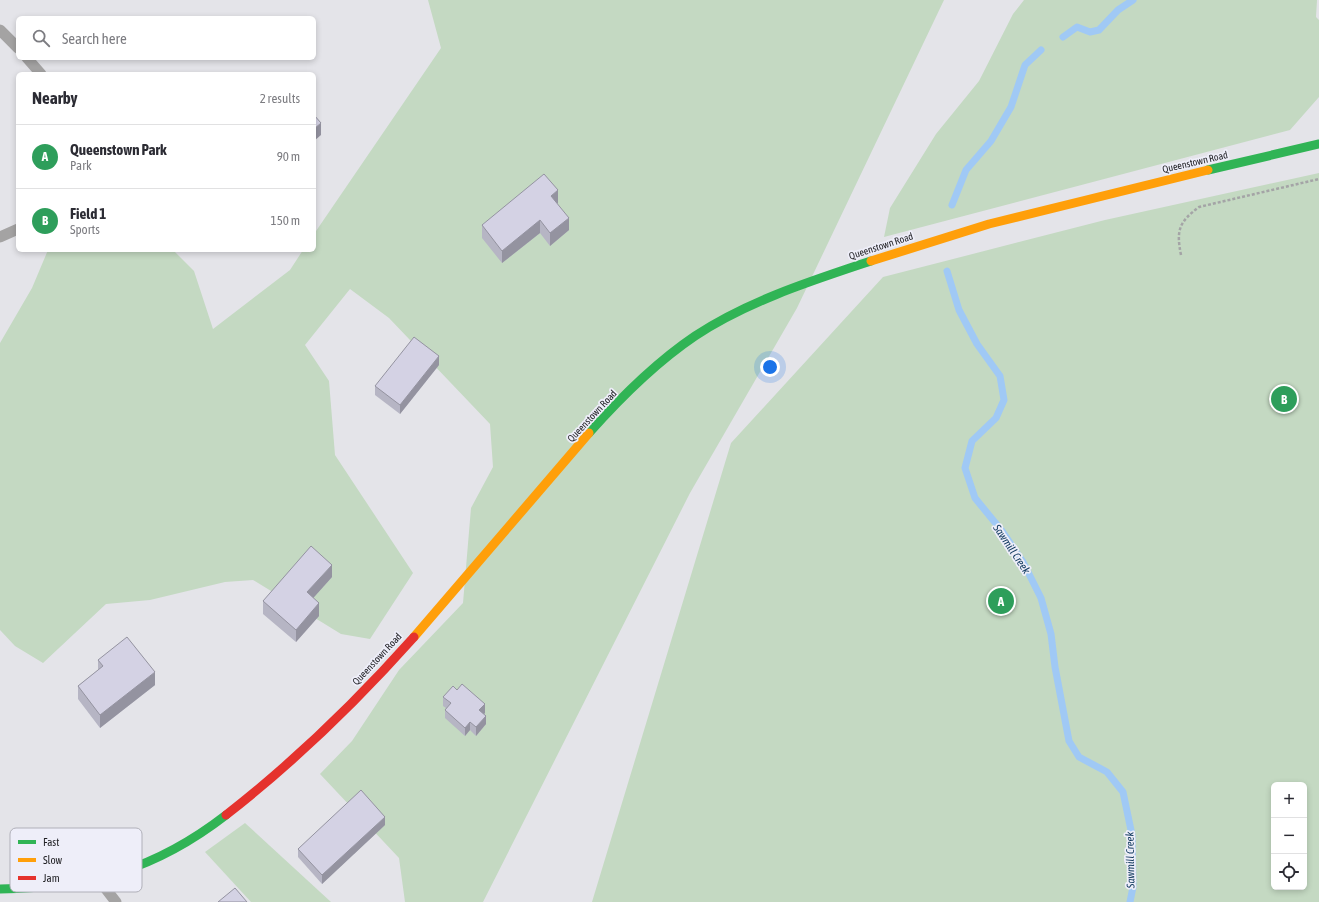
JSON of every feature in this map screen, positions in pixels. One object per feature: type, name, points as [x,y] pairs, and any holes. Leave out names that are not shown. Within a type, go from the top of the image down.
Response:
[{"type":"street","name":"Queenstown Road","points":[[142,865],[176,848],[212,826],[282,769],[368,686],[402,650],[559,467],[615,407],[655,367],[691,339],[721,320],[772,297],[843,270],[986,224],[1319,144]]},
{"type":"street","name":"Queenstown Road","points":[[0,889],[10,889]]},
{"type":"lane","points":[[0,30],[16,46]]},
{"type":"lane","points":[[29,60],[39,72]]},
{"type":"lane","points":[[0,237],[16,230]]},
{"type":"lane","points":[[108,892],[116,902]]},
{"type":"path","points":[[1181,255],[1178,241],[1180,226],[1190,214],[1199,207],[1319,179]]},
{"type":"green space","points":[[428,0],[944,0],[797,308],[690,493],[483,902],[405,902],[399,858],[320,774],[352,741],[399,670],[463,603],[471,508],[493,467],[490,424],[389,318],[350,289],[305,345],[329,381],[335,455],[413,573],[370,639],[341,634],[253,580],[225,582],[150,600],[106,604],[43,663],[15,646],[0,630],[0,343],[32,288],[47,252],[175,252],[194,271],[213,329],[290,270],[302,252],[316,252],[316,231],[441,48]]},
{"type":"green space","points":[[1024,0],[1317,0],[1316,17],[1319,20],[1319,97],[1290,130],[884,237],[890,208],[936,134],[979,81],[1013,14]]},
{"type":"green space","points":[[1319,173],[1319,902],[592,902],[731,443],[883,277],[1105,220]]},
{"type":"green space","points":[[245,823],[331,902],[251,902],[205,852]]},
{"type":"building","points":[[316,117],[321,123],[316,127]]},
{"type":"building","points":[[544,174],[558,190],[551,196],[569,218],[550,233],[540,220],[502,251],[482,225]]},
{"type":"building","points":[[414,337],[439,356],[400,405],[375,386]]},
{"type":"building","points":[[311,546],[332,565],[307,592],[319,603],[296,630],[263,601]]},
{"type":"building","points":[[127,637],[155,672],[100,715],[78,686],[103,666],[98,660]]},
{"type":"building","points":[[462,684],[485,704],[479,710],[486,716],[476,727],[470,722],[465,728],[445,710],[451,703],[443,697],[453,686],[457,690]]},
{"type":"building","points":[[361,790],[385,817],[322,875],[298,849]]},
{"type":"building","points":[[235,888],[247,902],[218,902]]},
{"type":"waterway","name":"Sawmill Creek","points":[[1063,37],[1077,27],[1090,32],[1099,30],[1118,10],[1133,0]]},
{"type":"waterway","name":"Sawmill Creek","points":[[952,205],[966,170],[991,141],[1011,107],[1025,65],[1041,50]]},
{"type":"waterway","name":"Sawmill Creek","points":[[947,271],[959,310],[977,344],[1000,376],[1004,400],[996,418],[972,441],[965,468],[975,498],[1002,531],[1023,562],[1041,598],[1051,634],[1055,667],[1069,741],[1079,757],[1107,772],[1123,792],[1132,835],[1133,887],[1130,902]]},
{"type":"traffic: fast","points":[[1208,170],[1319,144]]},
{"type":"traffic: fast","points":[[589,433],[613,406],[652,369],[695,336],[736,312],[758,302],[826,276],[871,261]]},
{"type":"traffic: fast","points":[[142,864],[173,850],[200,834],[226,815]]},
{"type":"traffic: fast","points":[[0,889],[10,889]]},
{"type":"traffic: slow","points":[[871,261],[989,224],[1208,170]]},
{"type":"traffic: slow","points":[[414,637],[589,433]]},
{"type":"traffic: jam","points":[[226,815],[276,774],[324,730],[414,637]]},
{"type":"place","name":"Field 1","points":[[1284,399]]},
{"type":"place","name":"Queenstown Park","points":[[1001,601]]}]
